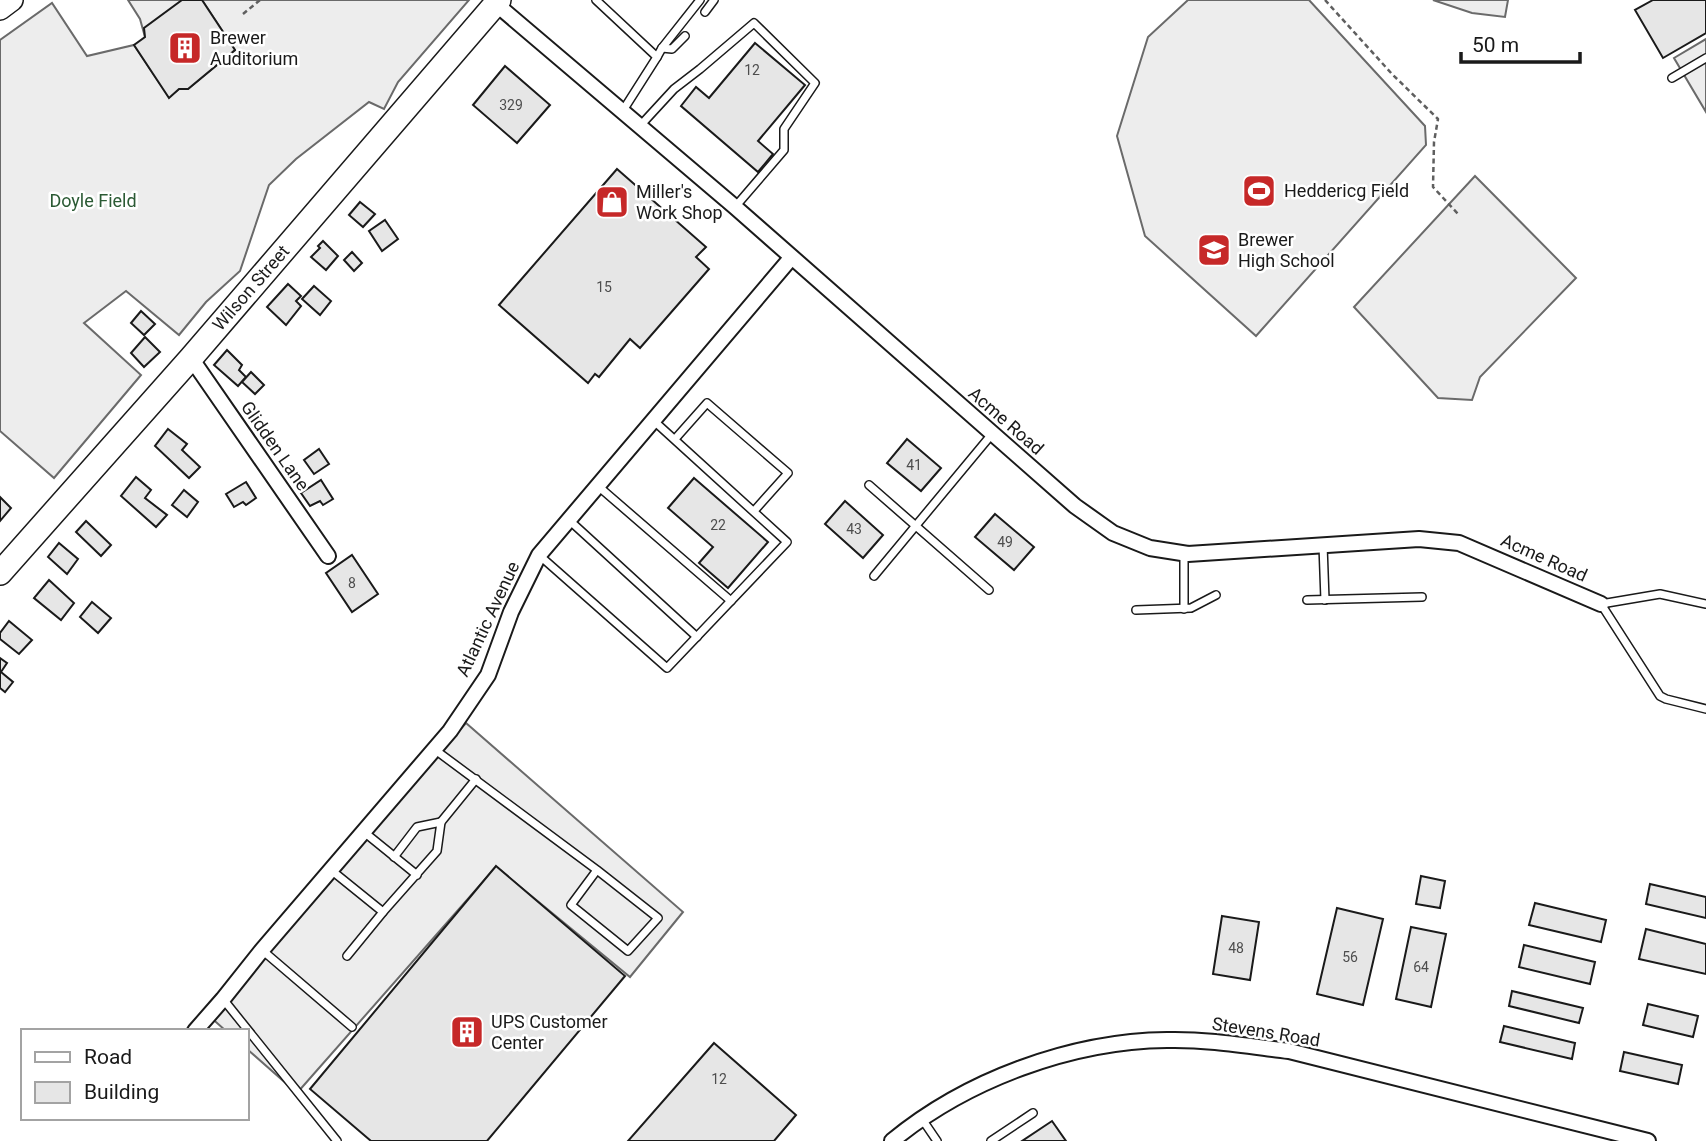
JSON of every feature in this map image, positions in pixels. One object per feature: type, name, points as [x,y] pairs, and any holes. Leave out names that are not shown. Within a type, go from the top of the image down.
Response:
[{"type":"main road","points":[[0,9],[12,0]]},
{"type":"main road","name":"Wilson Street","points":[[0,573],[191,358],[498,2]]},
{"type":"street","name":"Acme Road","points":[[498,2],[1075,506],[1113,533],[1150,548],[1184,554],[1419,539],[1459,543],[1601,604]]},
{"type":"street","name":"Atlantic Avenue","points":[[197,1029],[450,731],[488,675],[511,612],[539,555],[792,258]]},
{"type":"street","name":"Glidden Lane","points":[[191,358],[328,556]]},
{"type":"street","name":"Stevens Road","points":[[892,1141],[922,1119],[966,1093],[1017,1070],[1057,1056],[1108,1044],[1167,1040],[1231,1043],[1289,1051],[1648,1141]]},
{"type":"lane","points":[[596,0],[657,57]]},
{"type":"lane","points":[[622,112],[662,48],[700,0]]},
{"type":"lane","points":[[705,12],[714,0]]},
{"type":"lane","points":[[639,127],[674,89],[754,23],[815,83],[784,129],[784,150],[735,207]]},
{"type":"lane","points":[[662,48],[672,49],[685,36]]},
{"type":"lane","points":[[1672,78],[1706,58]]},
{"type":"lane","points":[[675,439],[707,403],[788,473],[754,511]]},
{"type":"lane","points":[[539,555],[667,668],[787,542],[654,421]]},
{"type":"lane","points":[[874,576],[992,434]]},
{"type":"lane","points":[[869,485],[989,590]]},
{"type":"lane","points":[[598,486],[731,601]]},
{"type":"lane","points":[[569,520],[697,636]]},
{"type":"lane","points":[[1323,545],[1325,600]]},
{"type":"lane","points":[[1184,554],[1184,609]]},
{"type":"lane","points":[[1706,604],[1660,594],[1601,604],[1660,695],[1706,709]]},
{"type":"lane","points":[[1136,610],[1191,608],[1216,595]]},
{"type":"lane","points":[[1307,600],[1422,597]]},
{"type":"lane","points":[[434,749],[597,870],[658,918],[628,951],[571,905],[597,870]]},
{"type":"lane","points":[[348,956],[437,851],[441,822],[476,779]]},
{"type":"lane","points":[[394,857],[417,827],[441,822]]},
{"type":"lane","points":[[364,832],[417,875]]},
{"type":"lane","points":[[330,870],[383,912]]},
{"type":"lane","points":[[262,950],[352,1027]]},
{"type":"lane","points":[[223,999],[247,1029]]},
{"type":"lane","points":[[248,1030],[337,1141]]},
{"type":"lane","points":[[991,1141],[1033,1113]]},
{"type":"lane","points":[[922,1119],[937,1141]]},
{"type":"path","points":[[243,14],[260,0]]},
{"type":"path","points":[[1325,0],[1392,74],[1438,119],[1434,142],[1433,187],[1458,214]]},
{"type":"shaded area","points":[[128,0],[185,0],[145,37],[140,19]]},
{"type":"shaded area","name":"Doyle Field","points":[[202,0],[469,0],[398,82],[384,109],[369,102],[296,159],[269,185],[240,271],[206,302],[179,335],[126,291],[84,323],[141,375],[54,478],[0,431],[0,40],[52,3],[87,56],[134,45],[169,97],[179,89],[188,89],[235,50]]},
{"type":"shaded area","name":"Heddericg Field","points":[[1188,0],[1309,0],[1425,126],[1426,145],[1256,336],[1145,236],[1117,136],[1148,37]]},
{"type":"shaded area","points":[[1433,0],[1508,0],[1505,17],[1472,13]]},
{"type":"shaded area","points":[[1706,39],[1706,112],[1674,58]]},
{"type":"shaded area","points":[[1475,176],[1576,278],[1480,377],[1472,400],[1438,398],[1354,307]]},
{"type":"shaded area","points":[[466,723],[683,912],[630,977],[496,867],[297,1093],[248,1050],[248,1029],[224,1029],[207,1014]]},
{"type":"building","name":"Brewer Auditorium","points":[[182,0],[202,0],[235,50],[188,89],[179,89],[169,98],[134,45],[145,37],[144,28]]},
{"type":"building","points":[[1653,0],[1706,0],[1706,33],[1663,58],[1635,10]]},
{"type":"building","points":[[755,43],[805,85],[758,141],[773,154],[758,172],[681,106],[696,87],[709,98]]},
{"type":"building","points":[[505,66],[550,105],[517,143],[473,105]]},
{"type":"building","points":[[617,169],[706,247],[696,257],[709,269],[640,348],[630,339],[599,377],[595,374],[588,383],[499,305]]},
{"type":"building","points":[[360,202],[375,214],[363,227],[349,215]]},
{"type":"building","points":[[385,220],[398,239],[382,251],[369,231]]},
{"type":"building","points":[[323,241],[338,256],[326,270],[311,257]]},
{"type":"building","points":[[352,252],[362,263],[354,271],[344,260]]},
{"type":"building","points":[[288,284],[301,296],[296,301],[301,306],[286,325],[267,307]]},
{"type":"building","points":[[314,286],[331,301],[320,315],[302,299]]},
{"type":"building","points":[[141,311],[155,324],[144,335],[131,323]]},
{"type":"building","points":[[145,337],[160,352],[144,367],[131,353]]},
{"type":"building","points":[[227,350],[242,365],[239,370],[246,377],[238,386],[214,365]]},
{"type":"building","points":[[251,372],[264,385],[255,394],[242,382]]},
{"type":"building","points":[[168,429],[187,444],[182,450],[200,467],[189,478],[155,446]]},
{"type":"building","points":[[907,439],[941,468],[921,491],[887,463]]},
{"type":"building","points":[[319,449],[329,464],[314,474],[304,460]]},
{"type":"building","points":[[136,477],[151,490],[145,498],[167,515],[156,527],[121,496]]},
{"type":"building","points":[[694,478],[768,542],[728,588],[699,563],[713,547],[668,508]]},
{"type":"building","points":[[321,480],[333,499],[323,505],[320,501],[310,506],[301,493]]},
{"type":"building","points":[[246,482],[256,498],[246,505],[243,502],[234,507],[226,494]]},
{"type":"building","points":[[184,490],[198,502],[187,517],[172,505]]},
{"type":"building","points":[[0,497],[11,508],[0,521]]},
{"type":"building","points":[[845,501],[883,535],[863,558],[825,524]]},
{"type":"building","points":[[995,514],[1034,547],[1014,570],[975,537]]},
{"type":"building","points":[[86,521],[111,545],[101,556],[76,532]]},
{"type":"building","points":[[59,543],[78,559],[67,574],[48,557]]},
{"type":"building","points":[[352,555],[378,594],[352,612],[326,573]]},
{"type":"building","points":[[49,580],[74,603],[61,620],[34,598]]},
{"type":"building","points":[[92,602],[111,618],[98,633],[80,617]]},
{"type":"building","points":[[9,621],[32,640],[19,654],[0,639],[0,633]]},
{"type":"building","points":[[0,658],[7,663],[1,672],[13,682],[5,692],[0,688]]},
{"type":"building","name":"UPS Customer Center","points":[[496,866],[625,976],[487,1141],[371,1141],[310,1089]]},
{"type":"building","points":[[1421,876],[1445,881],[1440,908],[1416,904]]},
{"type":"building","points":[[1650,884],[1706,897],[1706,918],[1646,904]]},
{"type":"building","points":[[1535,903],[1606,920],[1601,942],[1529,925]]},
{"type":"building","points":[[1337,908],[1383,919],[1363,1005],[1317,994]]},
{"type":"building","points":[[1222,916],[1259,922],[1250,980],[1213,974]]},
{"type":"building","points":[[1411,927],[1446,934],[1431,1007],[1396,999]]},
{"type":"building","points":[[1646,929],[1706,944],[1706,974],[1639,959]]},
{"type":"building","points":[[1524,945],[1595,962],[1590,984],[1519,967]]},
{"type":"building","points":[[1512,991],[1583,1008],[1579,1023],[1509,1006]]},
{"type":"building","points":[[1648,1004],[1698,1016],[1693,1037],[1643,1025]]},
{"type":"building","points":[[1504,1026],[1575,1043],[1572,1059],[1500,1042]]},
{"type":"building","points":[[714,1043],[796,1115],[774,1141],[628,1141]]},
{"type":"building","points":[[1624,1052],[1682,1065],[1678,1084],[1620,1071]]},
{"type":"building","points":[[1052,1121],[1066,1141],[1022,1141]]},
{"type":"place","name":"Brewer Auditorium","points":[[185,48]]},
{"type":"place","name":"Heddericg Field","points":[[1259,191]]},
{"type":"place","name":"Miller's Work Shop","points":[[612,202]]},
{"type":"place","name":"Brewer High School","points":[[1214,250]]},
{"type":"place","name":"UPS Customer Center","points":[[467,1032]]}]
